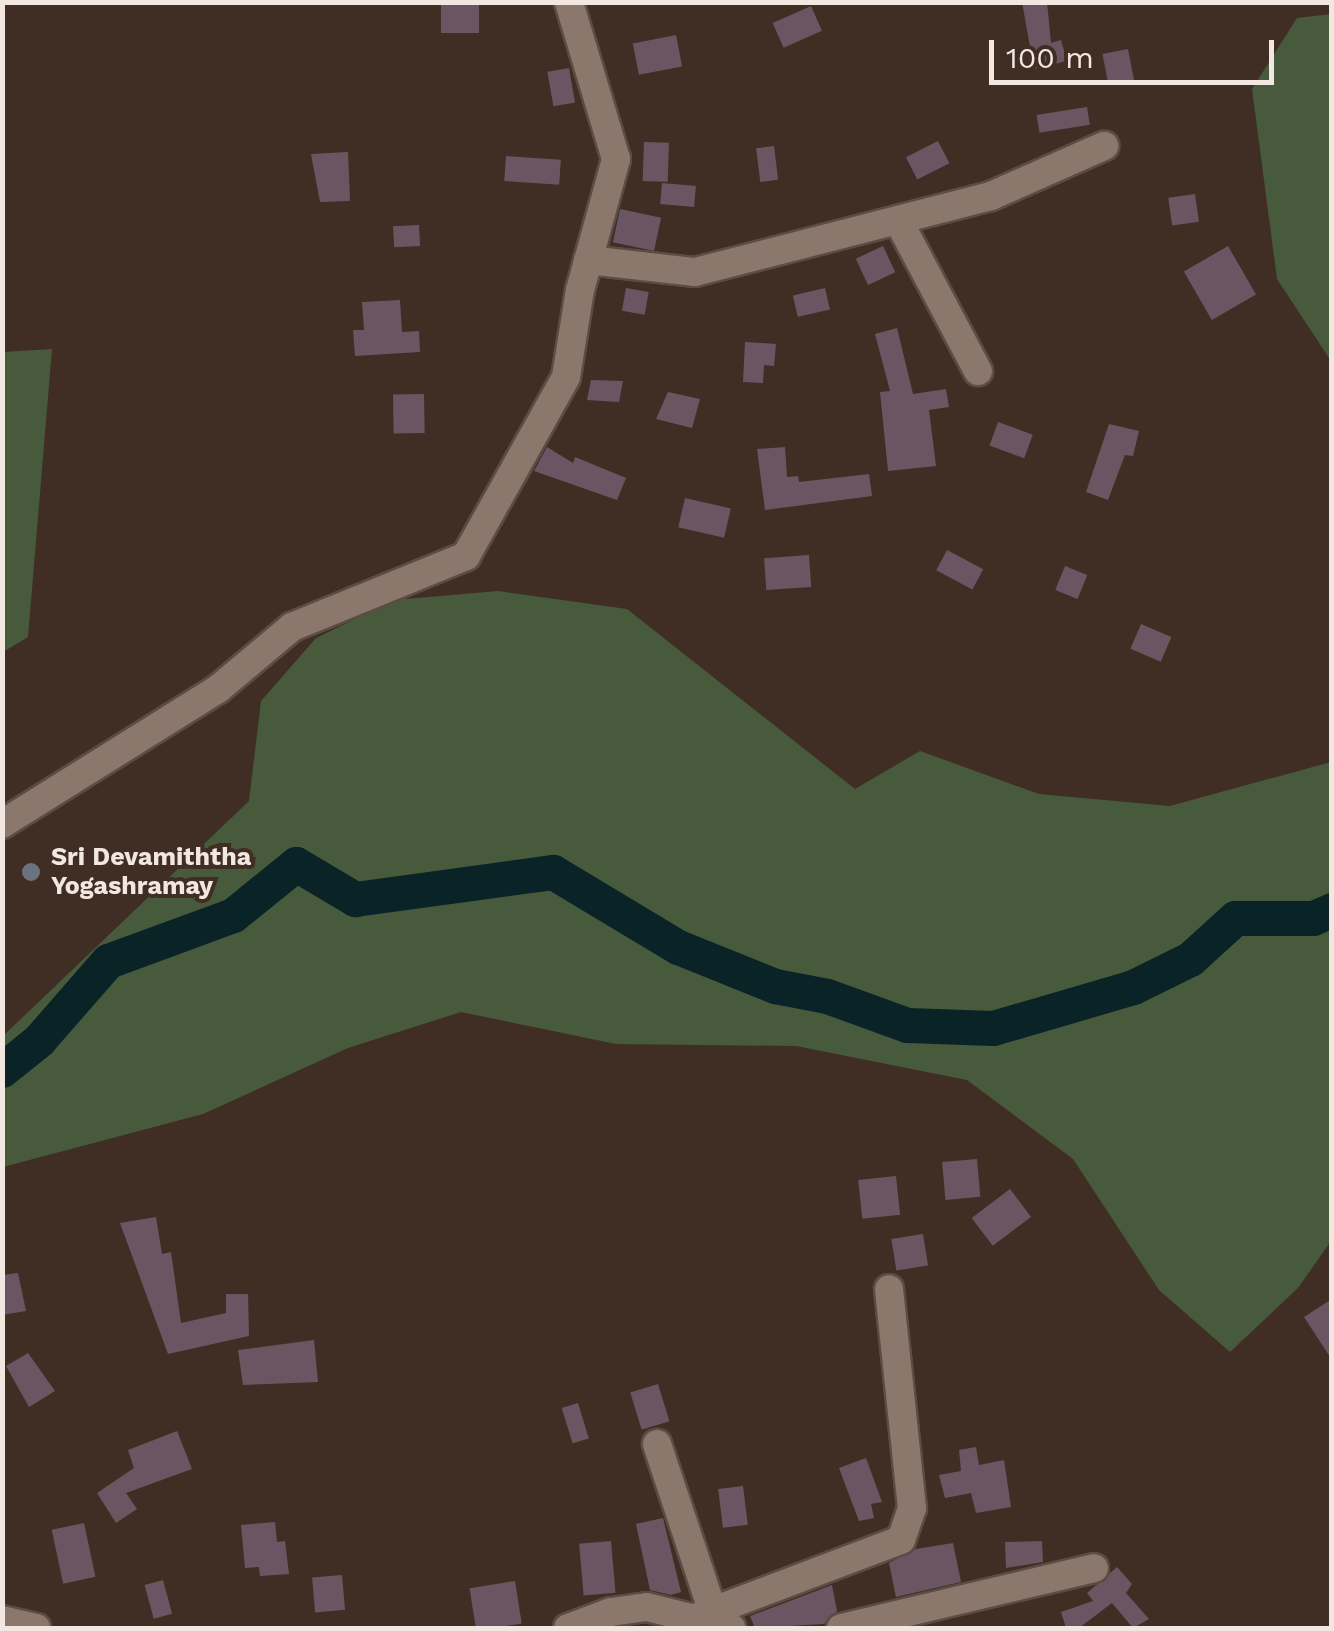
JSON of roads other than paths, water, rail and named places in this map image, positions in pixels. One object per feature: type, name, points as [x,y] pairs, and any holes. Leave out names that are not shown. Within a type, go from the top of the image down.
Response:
[{"type":"street","points":[[2,824],[218,689],[292,628],[466,556],[566,377],[588,260],[616,159],[569,2]]},
{"type":"street","points":[[588,260],[695,272],[991,196],[1104,146]]},
{"type":"street","points":[[898,220],[978,371]]},
{"type":"street","points":[[568,1628],[611,1612],[647,1608],[714,1619],[901,1540],[912,1508],[889,1289]]},
{"type":"street","points":[[657,1444],[714,1619]]},
{"type":"street","points":[[840,1628],[1094,1568]]},
{"type":"street","points":[[2,1620],[36,1628]]},
{"type":"waterway","points":[[2,1070],[39,1040],[108,961],[233,915],[296,864],[355,899],[553,872],[678,947],[775,986],[827,996],[907,1025],[993,1028],[1133,987],[1190,959],[1235,918],[1313,918],[1332,910]]},
{"type":"place","name":"Sri Devamiththa Yogashramay","points":[[31,872]]}]
